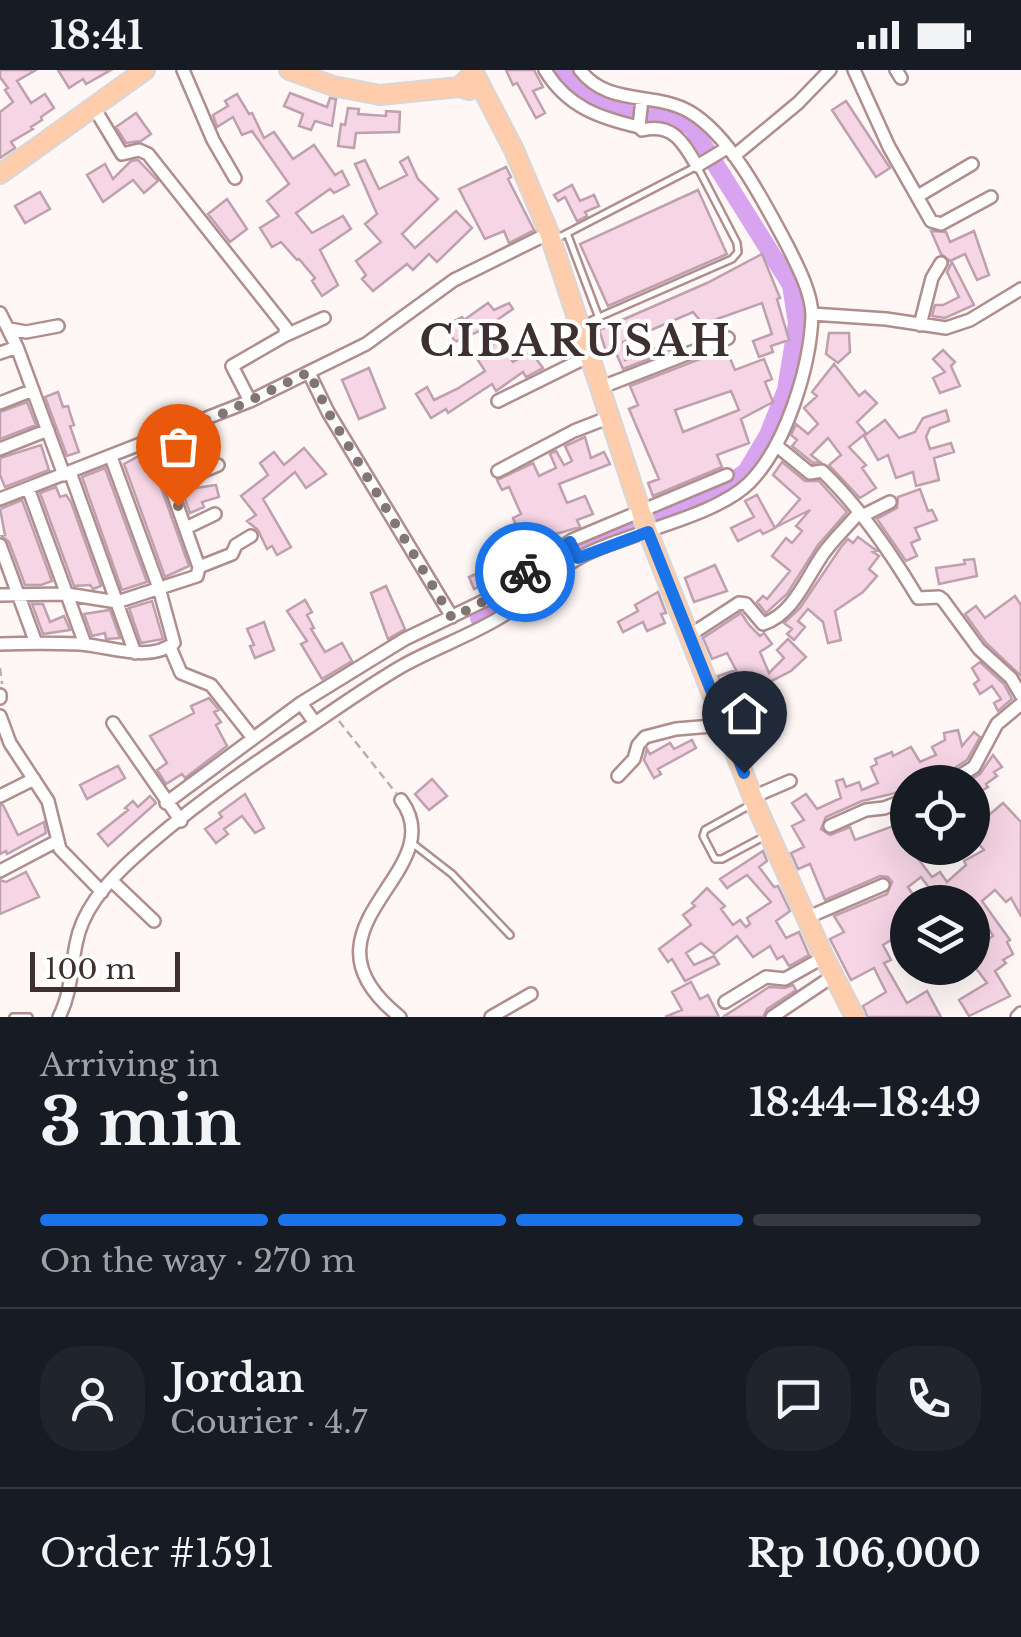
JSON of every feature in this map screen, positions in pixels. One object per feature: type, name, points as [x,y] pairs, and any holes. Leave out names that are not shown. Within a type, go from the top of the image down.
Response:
[{"type":"main road","points":[[0,174],[145,70]]},
{"type":"main road","points":[[289,70],[333,86],[380,96],[458,88],[484,94]]},
{"type":"main road","points":[[458,88],[474,73],[556,236],[580,325],[644,521],[754,800],[824,957],[856,1017]]},
{"type":"street","points":[[184,70],[213,140],[235,178]]},
{"type":"street","points":[[545,70],[590,114],[644,130],[660,127],[674,132],[700,164],[726,153],[798,103],[816,75],[830,70]]},
{"type":"street","points":[[59,1017],[68,997],[81,925],[92,902],[179,819],[314,721],[424,651],[492,597],[574,549],[744,487],[777,446],[798,391],[812,314],[788,247],[712,129],[692,113],[602,90],[580,70]]},
{"type":"street","points":[[854,70],[889,147],[931,221],[937,225],[991,197]]},
{"type":"street","points":[[639,126],[641,102]]},
{"type":"street","points":[[92,106],[122,154],[140,150],[148,154],[286,328],[284,336]]},
{"type":"street","points":[[918,196],[972,164]]},
{"type":"street","points":[[0,499],[250,401],[366,344],[454,280],[556,236]]},
{"type":"street","points":[[920,326],[932,278],[941,263]]},
{"type":"street","points":[[812,314],[886,319],[936,328],[956,326],[1021,288]]},
{"type":"street","points":[[0,313],[17,346],[135,653]]},
{"type":"street","points":[[250,401],[232,366],[324,318]]},
{"type":"street","points":[[10,329],[26,332],[58,326]]},
{"type":"street","points":[[602,388],[728,338]]},
{"type":"street","points":[[0,353],[17,346]]},
{"type":"street","points":[[498,401],[590,355]]},
{"type":"street","points":[[309,372],[328,412],[452,625]]},
{"type":"street","points":[[0,403],[33,390]]},
{"type":"street","points":[[498,471],[610,417]]},
{"type":"street","points":[[0,449],[48,430]]},
{"type":"street","points":[[0,594],[67,594],[117,602],[196,576],[198,568],[186,528],[154,440]]},
{"type":"street","points":[[777,446],[810,473],[822,471],[861,514],[918,598],[940,597],[1021,694]]},
{"type":"street","points":[[0,644],[85,644],[135,653],[170,647],[175,639],[160,588],[110,457]]},
{"type":"street","points":[[170,485],[218,465]]},
{"type":"street","points":[[167,804],[253,738],[415,634],[500,618],[574,549],[644,521],[727,475]]},
{"type":"street","points":[[28,488],[85,644]]},
{"type":"street","points":[[690,635],[739,603],[746,604],[763,624],[776,618],[808,580],[828,547],[861,514],[890,502]]},
{"type":"street","points":[[186,528],[215,514]]},
{"type":"street","points":[[198,568],[232,554],[236,545],[251,536]]},
{"type":"street","points":[[0,545],[36,643]]},
{"type":"street","points":[[415,634],[424,651]]},
{"type":"street","points":[[170,647],[181,673],[211,685],[253,738]]},
{"type":"street","points":[[975,765],[997,724],[1021,704]]},
{"type":"street","points":[[302,705],[314,721]]},
{"type":"street","points":[[0,716],[5,745],[48,801],[57,841],[67,858],[101,891]]},
{"type":"street","points":[[113,723],[179,819]]},
{"type":"street","points":[[618,776],[646,737],[676,728],[724,724]]},
{"type":"street","points":[[0,796],[34,779]]},
{"type":"street","points":[[754,800],[790,781]]},
{"type":"street","points":[[400,1017],[364,978],[360,943],[367,918],[390,888],[410,842],[411,820],[402,800]]},
{"type":"street","points":[[830,826],[866,810],[890,806]]},
{"type":"street","points":[[0,871],[57,841]]},
{"type":"street","points":[[112,881],[154,921]]},
{"type":"street","points":[[806,918],[883,886]]},
{"type":"street","points":[[725,1002],[766,977],[785,980],[824,957]]},
{"type":"street","points":[[772,1017],[833,976]]},
{"type":"street","points":[[492,1017],[531,994]]},
{"type":"lane","points":[[580,325],[599,318],[732,259],[738,252],[700,164],[556,236],[599,318]]},
{"type":"lane","points":[[754,800],[705,830],[702,836],[716,858],[722,859],[769,834]]},
{"type":"lane","points":[[410,842],[452,874],[510,935]]},
{"type":"lane","points":[[12,1017],[29,1017]]},
{"type":"path","points":[[0,668],[0,697]]},
{"type":"path","points":[[331,712],[402,800]]},
{"type":"building","points":[[0,70],[36,70],[17,81],[31,103],[45,94],[54,108],[33,129],[11,142],[15,148],[0,158],[0,112],[13,102]]},
{"type":"building","points":[[58,70],[111,70],[86,84],[83,79],[69,88]]},
{"type":"building","points":[[506,70],[534,70],[543,87],[533,91],[545,113],[536,118]]},
{"type":"building","points":[[290,93],[327,107],[330,98],[336,99],[332,126],[315,121],[311,130],[299,126],[303,114],[284,106]]},
{"type":"building","points":[[237,94],[264,138],[274,132],[293,159],[314,145],[335,175],[342,171],[349,185],[334,193],[330,189],[296,213],[312,233],[343,216],[351,229],[320,250],[338,285],[322,296],[312,281],[315,278],[299,259],[281,242],[272,247],[260,228],[279,216],[267,201],[289,184],[252,131],[242,135],[233,117],[217,127],[213,115],[228,106],[225,101]]},
{"type":"building","points":[[846,101],[890,168],[876,177],[832,110]]},
{"type":"building","points":[[348,108],[359,109],[358,114],[386,116],[386,111],[400,112],[399,132],[356,133],[354,148],[338,146]]},
{"type":"building","points":[[136,113],[151,134],[141,141],[126,143],[116,127]]},
{"type":"building","points":[[408,157],[418,179],[438,199],[402,234],[415,248],[456,211],[472,228],[437,262],[429,254],[413,270],[407,264],[373,291],[362,279],[366,275],[356,261],[381,242],[365,224],[377,214],[355,164],[365,160],[379,189],[407,175],[400,162]]},
{"type":"building","points":[[138,160],[158,181],[144,193],[133,180],[103,202],[87,175],[105,164],[113,179],[131,161]]},
{"type":"building","points":[[506,167],[511,177],[508,179],[534,230],[509,243],[504,231],[485,239],[459,189]]},
{"type":"building","points":[[572,185],[580,201],[594,195],[599,206],[577,221],[565,197],[558,201],[554,195]]},
{"type":"building","points":[[698,190],[727,254],[608,306],[580,244]]},
{"type":"building","points":[[40,192],[50,209],[25,223],[15,206]]},
{"type":"building","points":[[227,199],[247,229],[230,242],[208,214]]},
{"type":"building","points":[[931,231],[946,232],[950,242],[974,231],[989,275],[977,280],[965,254],[950,261],[941,254]]},
{"type":"building","points":[[762,254],[780,298],[777,299],[789,340],[771,346],[773,352],[759,357],[753,341],[772,334],[762,303],[703,324],[693,312],[623,342],[625,360],[672,342],[675,349],[623,369],[616,353],[608,357],[599,330],[707,283]]},
{"type":"building","points":[[952,262],[974,305],[945,318],[932,316],[935,305],[959,297],[947,272]]},
{"type":"building","points":[[488,303],[494,310],[509,303],[513,309],[484,329],[455,342],[446,325],[462,317],[464,320]]},
{"type":"building","points":[[829,333],[849,333],[850,352],[838,363],[826,354]]},
{"type":"building","points":[[498,341],[513,362],[539,348],[544,356],[537,360],[543,368],[526,377],[523,372],[496,391],[492,384],[448,413],[446,409],[431,418],[416,394],[427,387],[434,400],[485,371],[476,357]]},
{"type":"building","points":[[726,349],[735,370],[764,359],[772,379],[765,382],[773,402],[741,419],[749,443],[717,455],[722,467],[653,496],[648,483],[659,479],[629,409],[638,405],[630,386]],"holes":[[[731,391],[739,410],[683,432],[675,410]]]},
{"type":"building","points":[[943,350],[955,362],[951,366],[960,386],[940,393],[933,378],[945,372],[933,359]]},
{"type":"building","points":[[834,364],[859,396],[865,391],[877,403],[857,422],[866,433],[849,447],[866,465],[862,468],[876,488],[860,498],[829,465],[841,455],[828,438],[811,455],[820,462],[813,463],[792,446],[797,440],[791,435],[796,424],[808,434],[818,424],[804,408],[817,396],[812,392]]},
{"type":"building","points":[[369,368],[385,408],[359,419],[342,380]]},
{"type":"building","points":[[58,392],[63,407],[68,406],[79,452],[67,456],[45,397]]},
{"type":"building","points":[[27,402],[36,425],[0,439],[0,412]]},
{"type":"building","points":[[946,410],[949,421],[930,428],[926,437],[930,449],[951,443],[954,452],[934,458],[939,480],[916,486],[913,472],[896,478],[888,455],[878,460],[864,436],[885,420],[899,438],[915,432],[923,418]]},
{"type":"building","points":[[204,431],[215,456],[179,471],[166,444]]},
{"type":"building","points":[[585,437],[591,458],[604,452],[610,464],[559,484],[567,503],[585,496],[593,514],[577,520],[580,527],[549,536],[553,542],[541,550],[526,529],[519,532],[513,518],[521,514],[509,487],[502,490],[497,480],[533,463],[539,476],[556,468],[550,454],[556,451],[564,465],[572,461],[565,446]]},
{"type":"building","points":[[41,445],[49,470],[5,487],[0,458]]},
{"type":"building","points":[[304,448],[326,474],[306,488],[295,472],[263,499],[291,547],[277,555],[272,546],[267,549],[258,530],[247,521],[256,515],[241,496],[268,475],[260,463],[274,452],[284,465]]},
{"type":"building","points":[[148,451],[189,566],[165,577],[124,464]]},
{"type":"building","points":[[782,462],[805,481],[819,481],[847,512],[818,545],[787,594],[766,613],[757,602],[763,596],[767,599],[790,571],[772,556],[786,538],[792,543],[802,531],[796,526],[810,510],[776,527],[800,499],[773,475]]},
{"type":"building","points":[[105,468],[147,582],[122,590],[82,477]]},
{"type":"building","points":[[216,485],[219,497],[202,502],[204,507],[190,513],[182,490]]},
{"type":"building","points":[[56,487],[60,497],[66,495],[71,502],[101,586],[74,586],[40,493]]},
{"type":"building","points":[[920,489],[928,511],[932,510],[937,520],[915,528],[920,539],[911,543],[917,556],[906,561],[877,519],[897,508],[898,497]]},
{"type":"building","points":[[757,495],[775,528],[763,534],[760,530],[738,541],[731,528],[754,517],[745,501]]},
{"type":"building","points":[[22,500],[52,581],[41,585],[25,585],[9,542],[2,536],[5,535],[0,509]]},
{"type":"building","points":[[858,537],[877,551],[873,552],[879,556],[869,569],[877,576],[863,592],[835,611],[841,640],[828,643],[823,622],[808,609],[798,621],[805,627],[794,640],[787,634],[792,629],[784,623],[800,608],[841,547],[848,539],[853,543]]},
{"type":"building","points":[[510,555],[516,568],[474,589],[469,577]]},
{"type":"building","points":[[974,559],[977,576],[939,584],[936,568]]},
{"type":"building","points":[[715,565],[727,591],[694,602],[685,578]]},
{"type":"building","points":[[386,586],[405,629],[388,639],[371,593]]},
{"type":"building","points":[[658,592],[666,613],[661,614],[665,623],[647,631],[643,622],[623,632],[618,622],[638,611],[635,605]]},
{"type":"building","points":[[1015,596],[1021,605],[1021,676],[986,643],[965,614],[976,606],[985,618]]},
{"type":"building","points":[[305,600],[312,612],[307,615],[314,628],[311,629],[325,652],[342,643],[352,661],[322,679],[301,644],[307,641],[287,611]]},
{"type":"building","points":[[152,601],[163,639],[141,643],[129,608]]},
{"type":"building","points":[[32,604],[43,604],[50,622],[64,616],[70,630],[43,634]]},
{"type":"building","points":[[110,610],[120,638],[106,639],[105,633],[92,636],[84,614]]},
{"type":"building","points":[[741,613],[772,644],[760,652],[769,673],[784,658],[777,650],[788,639],[806,657],[791,671],[729,703],[718,676],[736,670],[727,653],[712,659],[703,638]]},
{"type":"building","points":[[264,622],[274,650],[255,658],[247,629]]},
{"type":"building","points":[[980,662],[1004,684],[1012,699],[998,711],[994,703],[1001,699],[992,686],[980,694],[974,684],[979,680],[972,668]]},
{"type":"building","points":[[209,698],[219,710],[214,712],[221,722],[216,725],[227,746],[185,778],[182,774],[166,784],[157,770],[167,763],[150,736],[194,713],[191,706]]},
{"type":"building","points":[[958,730],[962,746],[974,732],[980,737],[967,760],[959,765],[890,765],[890,794],[862,801],[826,817],[821,829],[830,835],[850,827],[855,840],[890,827],[890,865],[923,865],[932,877],[940,872],[947,882],[966,865],[990,865],[990,814],[1003,803],[1021,822],[1021,916],[1011,898],[1006,902],[995,890],[990,894],[990,885],[927,885],[921,877],[911,885],[891,885],[888,877],[880,876],[825,900],[810,864],[798,869],[791,853],[804,847],[792,826],[804,820],[792,803],[806,794],[817,809],[841,798],[836,781],[843,779],[846,787],[859,782],[862,790],[878,783],[871,767],[877,764],[875,759],[911,747],[920,762],[936,755],[932,747],[945,740],[944,733]]},
{"type":"building","points":[[692,740],[696,748],[658,769],[661,774],[654,778],[644,760],[647,749],[650,754],[670,743],[674,749]]},
{"type":"building","points":[[993,755],[1002,767],[990,781],[990,765],[986,765]]},
{"type":"building","points":[[118,766],[125,778],[87,799],[80,785]]},
{"type":"building","points":[[432,779],[447,796],[429,810],[415,794]]},
{"type":"building","points":[[245,794],[264,828],[255,833],[242,816],[224,829],[228,834],[216,843],[205,829]]},
{"type":"building","points":[[150,796],[156,803],[108,846],[98,834],[128,810],[125,808],[133,801],[138,807]]},
{"type":"building","points":[[0,805],[18,835],[44,822],[46,833],[0,854]]},
{"type":"building","points":[[763,851],[767,861],[759,867],[774,887],[778,886],[790,911],[776,921],[786,938],[799,932],[809,955],[789,966],[783,956],[777,959],[770,946],[753,957],[737,936],[714,954],[701,943],[686,953],[694,965],[714,956],[719,964],[685,981],[672,959],[668,962],[659,949],[691,925],[683,915],[707,888],[725,906],[721,909],[733,925],[740,920],[746,927],[750,924],[747,918],[771,902],[747,875],[727,888],[720,879]]},
{"type":"building","points":[[26,872],[39,897],[0,914],[0,880],[6,882]]},
{"type":"building","points":[[890,887],[890,941],[883,945],[890,958],[884,963],[890,973],[890,985],[897,985],[907,1003],[927,991],[941,1017],[867,1017],[863,1006],[886,992],[874,968],[851,980],[830,939],[844,932],[834,916],[887,894]]},
{"type":"building","points":[[990,912],[1010,940],[1007,942],[1013,954],[995,971],[1010,996],[969,1016],[959,1000],[990,985],[993,936]]},
{"type":"building","points":[[691,982],[700,999],[708,995],[719,1017],[665,1017],[682,1010],[672,992]]},
{"type":"building","points":[[793,985],[796,990],[767,1009],[763,1017],[723,1017],[769,987]]},
{"type":"waterway","points":[[479,618],[582,543],[713,495],[746,472],[768,435],[786,390],[797,323],[791,285],[692,127],[611,107],[580,88],[563,70]]},
{"type":"way so far","points":[[178,506],[154,440],[222,414],[309,372],[328,412],[452,618],[492,597],[525,572]]},
{"type":"district","name":"CIBARUSAH","points":[[576,341]]},
{"type":"route","points":[[525,572],[570,542],[578,558],[648,532],[744,773]]}]
